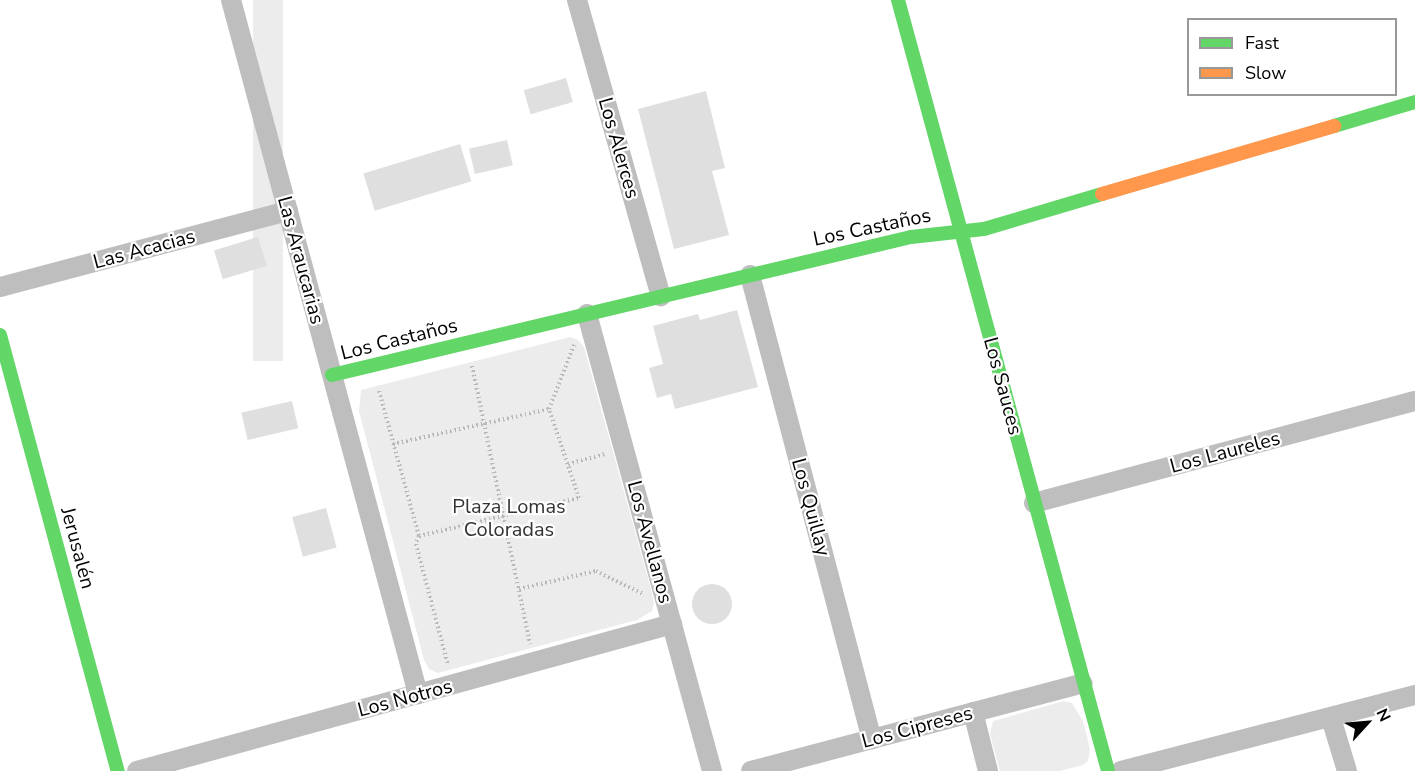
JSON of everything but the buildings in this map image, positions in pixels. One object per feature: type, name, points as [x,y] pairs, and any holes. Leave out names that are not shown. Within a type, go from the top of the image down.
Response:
[{"type":"street","name":"Las Araucarias","points":[[231,0],[418,694]]},
{"type":"street","name":"Los Alerces","points":[[577,0],[661,296]]},
{"type":"street","name":"Los Sauces","points":[[898,0],[1108,771]]},
{"type":"street","name":"Los Castaños","points":[[332,375],[911,237],[984,229],[1415,102]]},
{"type":"street","name":"Las Acacias","points":[[0,287],[288,211]]},
{"type":"street","name":"Los Quillay","points":[[750,275],[872,739]]},
{"type":"street","name":"Los Avellanos","points":[[587,314],[712,771]]},
{"type":"street","name":"Jerusalén","points":[[0,335],[118,771]]},
{"type":"street","name":"Los Laureles","points":[[1034,503],[1415,401]]},
{"type":"street","name":"Los Notros","points":[[137,771],[534,662],[670,615]]},
{"type":"street","name":"Los Cipreses","points":[[751,771],[1083,683]]},
{"type":"street","points":[[1121,771],[1415,695]]},
{"type":"street","points":[[973,712],[988,771]]},
{"type":"street","points":[[1331,718],[1347,771]]},
{"type":"path","points":[[419,536],[579,498],[549,409],[574,345]]},
{"type":"path","points":[[472,365],[534,662]]},
{"type":"path","points":[[379,391],[419,536],[416,544],[454,684]]},
{"type":"path","points":[[393,444],[549,409]]},
{"type":"path","points":[[568,464],[625,449]]},
{"type":"path","points":[[519,589],[596,571],[670,615]]},
{"type":"green space","points":[[253,0],[283,0],[283,361],[253,361]]},
{"type":"green space","name":"Plaza Lomas Coloradas","points":[[570,337],[578,340],[584,347],[651,589],[654,603],[652,611],[637,620],[438,673],[429,669],[424,660],[359,411],[361,390]]},
{"type":"green space","points":[[1064,701],[1072,703],[1083,721],[1090,749],[1088,761],[1083,765],[1060,771],[1000,771],[990,734],[993,721]]},
{"type":"traffic: fast","points":[[898,0],[1108,771]]},
{"type":"traffic: fast","points":[[1334,126],[1415,102]]},
{"type":"traffic: fast","points":[[332,375],[911,237],[984,229],[1102,194]]},
{"type":"traffic: fast","points":[[0,335],[118,771]]},
{"type":"traffic: slow","points":[[1102,194],[1334,126]]}]
